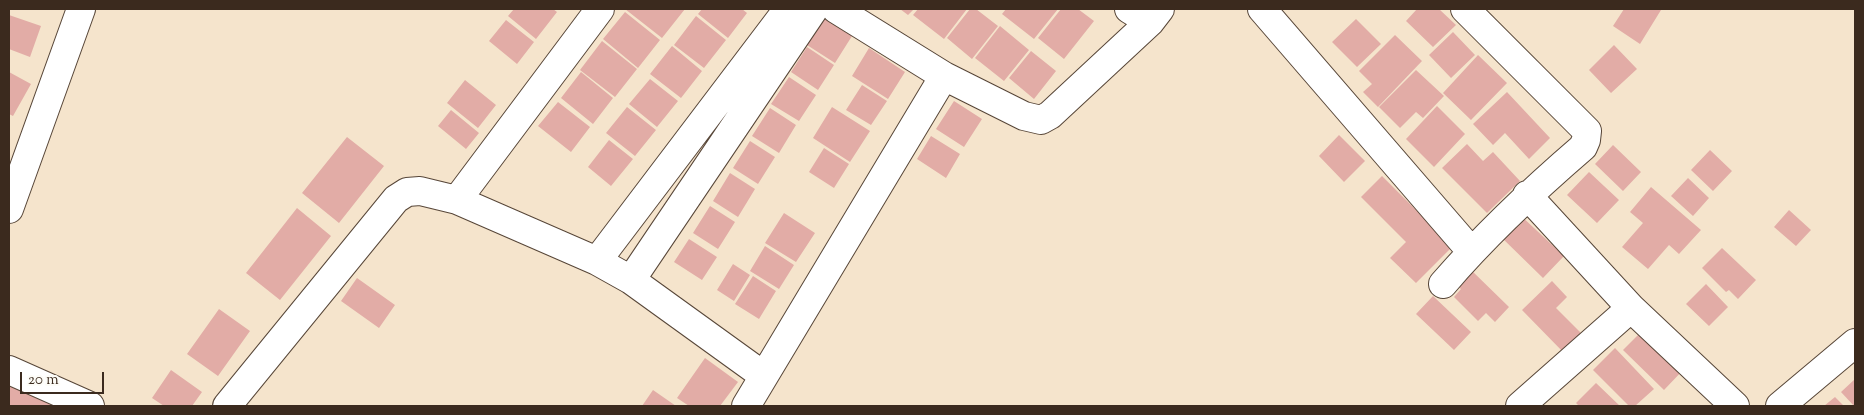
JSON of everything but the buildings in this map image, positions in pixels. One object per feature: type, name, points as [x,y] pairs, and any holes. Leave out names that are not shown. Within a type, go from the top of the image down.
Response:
[{"type":"street","points":[[9,209],[81,9]]},
{"type":"street","points":[[457,200],[600,9]]},
{"type":"street","points":[[597,261],[788,9]]},
{"type":"street","points":[[631,280],[814,9]]},
{"type":"street","points":[[836,9],[944,76],[1024,116],[1041,120],[1050,115],[1147,13]]},
{"type":"street","points":[[1262,9],[1471,251]]},
{"type":"street","points":[[1443,284],[1471,251],[1527,195],[1582,147],[1586,140],[1587,131],[1465,9]]},
{"type":"street","points":[[746,406],[944,76]]},
{"type":"street","points":[[227,406],[396,199],[407,192],[420,191],[457,200],[597,261],[631,280],[764,376]]},
{"type":"street","points":[[1527,195],[1631,308],[1736,406]]},
{"type":"street","points":[[1520,406],[1631,308]]},
{"type":"street","points":[[1780,406],[1855,343]]},
{"type":"street","points":[[9,370],[90,406]]}]
